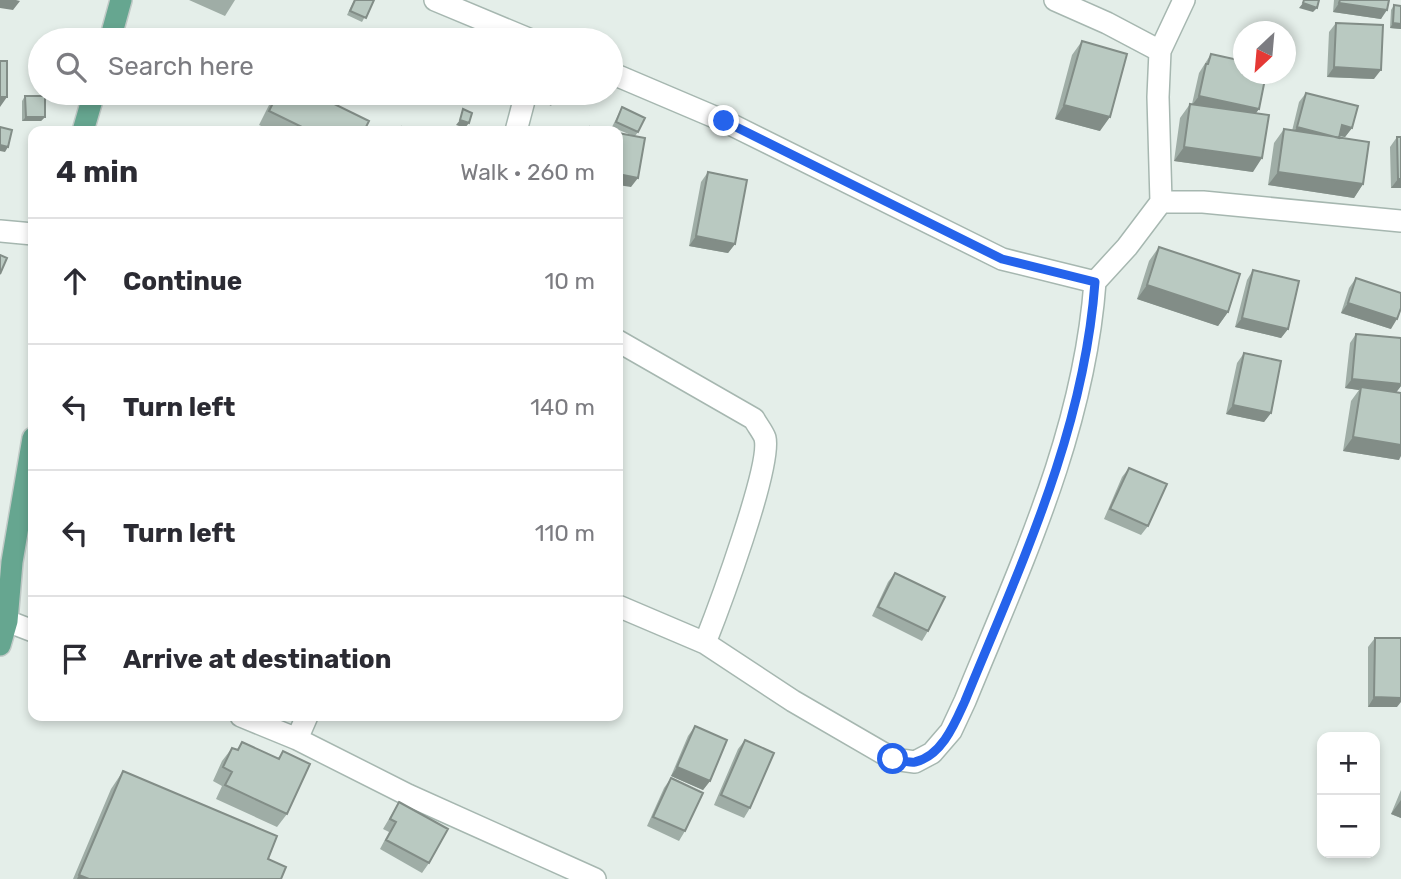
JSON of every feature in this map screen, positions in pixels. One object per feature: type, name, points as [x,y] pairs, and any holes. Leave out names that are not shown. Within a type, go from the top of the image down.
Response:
[{"type":"main road","points":[[113,28],[121,0]]},
{"type":"main road","points":[[84,126],[91,105]]},
{"type":"main road","points":[[0,645],[7,621],[12,562],[28,468]]},
{"type":"street","points":[[435,0],[502,28]]},
{"type":"street","points":[[1055,0],[1160,51]]},
{"type":"street","points":[[623,608],[705,643],[793,701],[893,759],[915,762],[932,753],[951,731],[965,701],[1055,478],[1084,372],[1091,335],[1095,282],[1127,247],[1161,202],[1158,97],[1160,51],[1184,0]]},
{"type":"street","points":[[623,78],[724,121],[1002,259],[1095,282]]},
{"type":"street","points":[[517,126],[523,105]]},
{"type":"street","points":[[1161,202],[1203,202],[1401,221]]},
{"type":"street","points":[[0,231],[28,234]]},
{"type":"street","points":[[623,344],[754,419],[765,439],[763,465],[752,505],[718,612],[705,643]]},
{"type":"street","points":[[7,621],[28,630]]},
{"type":"street","points":[[253,721],[297,739],[408,795],[595,879]]},
{"type":"street","points":[[297,739],[305,721]]},
{"type":"building","points":[[355,0],[374,0],[366,18],[350,11]]},
{"type":"building","points":[[1304,0],[1319,0],[1317,8],[1303,3]]},
{"type":"building","points":[[1340,0],[1389,0],[1387,10],[1339,3]]},
{"type":"building","points":[[1394,5],[1401,6],[1401,24],[1393,23]]},
{"type":"building","points":[[1336,23],[1383,25],[1381,70],[1334,67]]},
{"type":"building","points":[[1082,41],[1127,54],[1110,117],[1064,105]]},
{"type":"building","points":[[1211,54],[1233,59],[1233,84],[1264,84],[1259,109],[1199,96]]},
{"type":"building","points":[[0,61],[7,61],[7,97],[0,97]]},
{"type":"building","points":[[1306,93],[1358,106],[1352,128],[1342,125],[1339,138],[1297,127]]},
{"type":"building","points":[[25,96],[28,96],[28,105],[45,105],[45,117],[26,117]]},
{"type":"building","points":[[1190,104],[1269,115],[1262,158],[1184,147]]},
{"type":"building","points":[[272,105],[336,105],[369,121],[366,126],[300,126],[269,111]]},
{"type":"building","points":[[622,107],[645,118],[638,132],[616,122]]},
{"type":"building","points":[[463,109],[472,113],[469,123],[460,120]]},
{"type":"building","points":[[0,127],[12,130],[8,147],[0,145]]},
{"type":"building","points":[[1284,129],[1369,142],[1363,184],[1278,172]]},
{"type":"building","points":[[623,134],[645,138],[638,178],[623,175]]},
{"type":"building","points":[[1397,137],[1401,137],[1401,179],[1398,179]]},
{"type":"building","points":[[708,172],[747,180],[735,244],[696,236]]},
{"type":"building","points":[[1159,247],[1240,274],[1228,312],[1147,285]]},
{"type":"building","points":[[0,255],[7,258],[0,274]]},
{"type":"building","points":[[1253,270],[1299,281],[1288,329],[1242,318]]},
{"type":"building","points":[[1356,278],[1401,293],[1401,308],[1397,319],[1348,303]]},
{"type":"building","points":[[1356,334],[1401,338],[1401,384],[1352,379]]},
{"type":"building","points":[[1244,353],[1281,361],[1271,413],[1233,405]]},
{"type":"building","points":[[1361,387],[1401,393],[1401,445],[1353,437]]},
{"type":"building","points":[[1129,468],[1167,484],[1148,526],[1110,509]]},
{"type":"building","points":[[895,573],[945,597],[928,631],[878,607]]},
{"type":"building","points":[[1375,638],[1401,638],[1401,698],[1374,697]]},
{"type":"building","points":[[695,726],[727,740],[710,781],[677,767]]},
{"type":"building","points":[[745,740],[774,753],[750,808],[721,795]]},
{"type":"building","points":[[242,742],[279,759],[283,751],[310,764],[287,814],[225,785],[232,772],[223,767],[232,748],[238,750]]},
{"type":"building","points":[[123,771],[277,836],[268,859],[286,867],[281,879],[89,879],[79,875]]},
{"type":"building","points":[[671,778],[703,793],[685,831],[653,817]]},
{"type":"building","points":[[399,802],[448,829],[429,863],[386,840],[396,822],[390,819]]},
{"type":"route","points":[[724,121],[1002,259],[1095,282],[1091,335],[1084,372],[1055,478],[965,701],[951,731],[932,753],[915,762],[893,759]]}]
